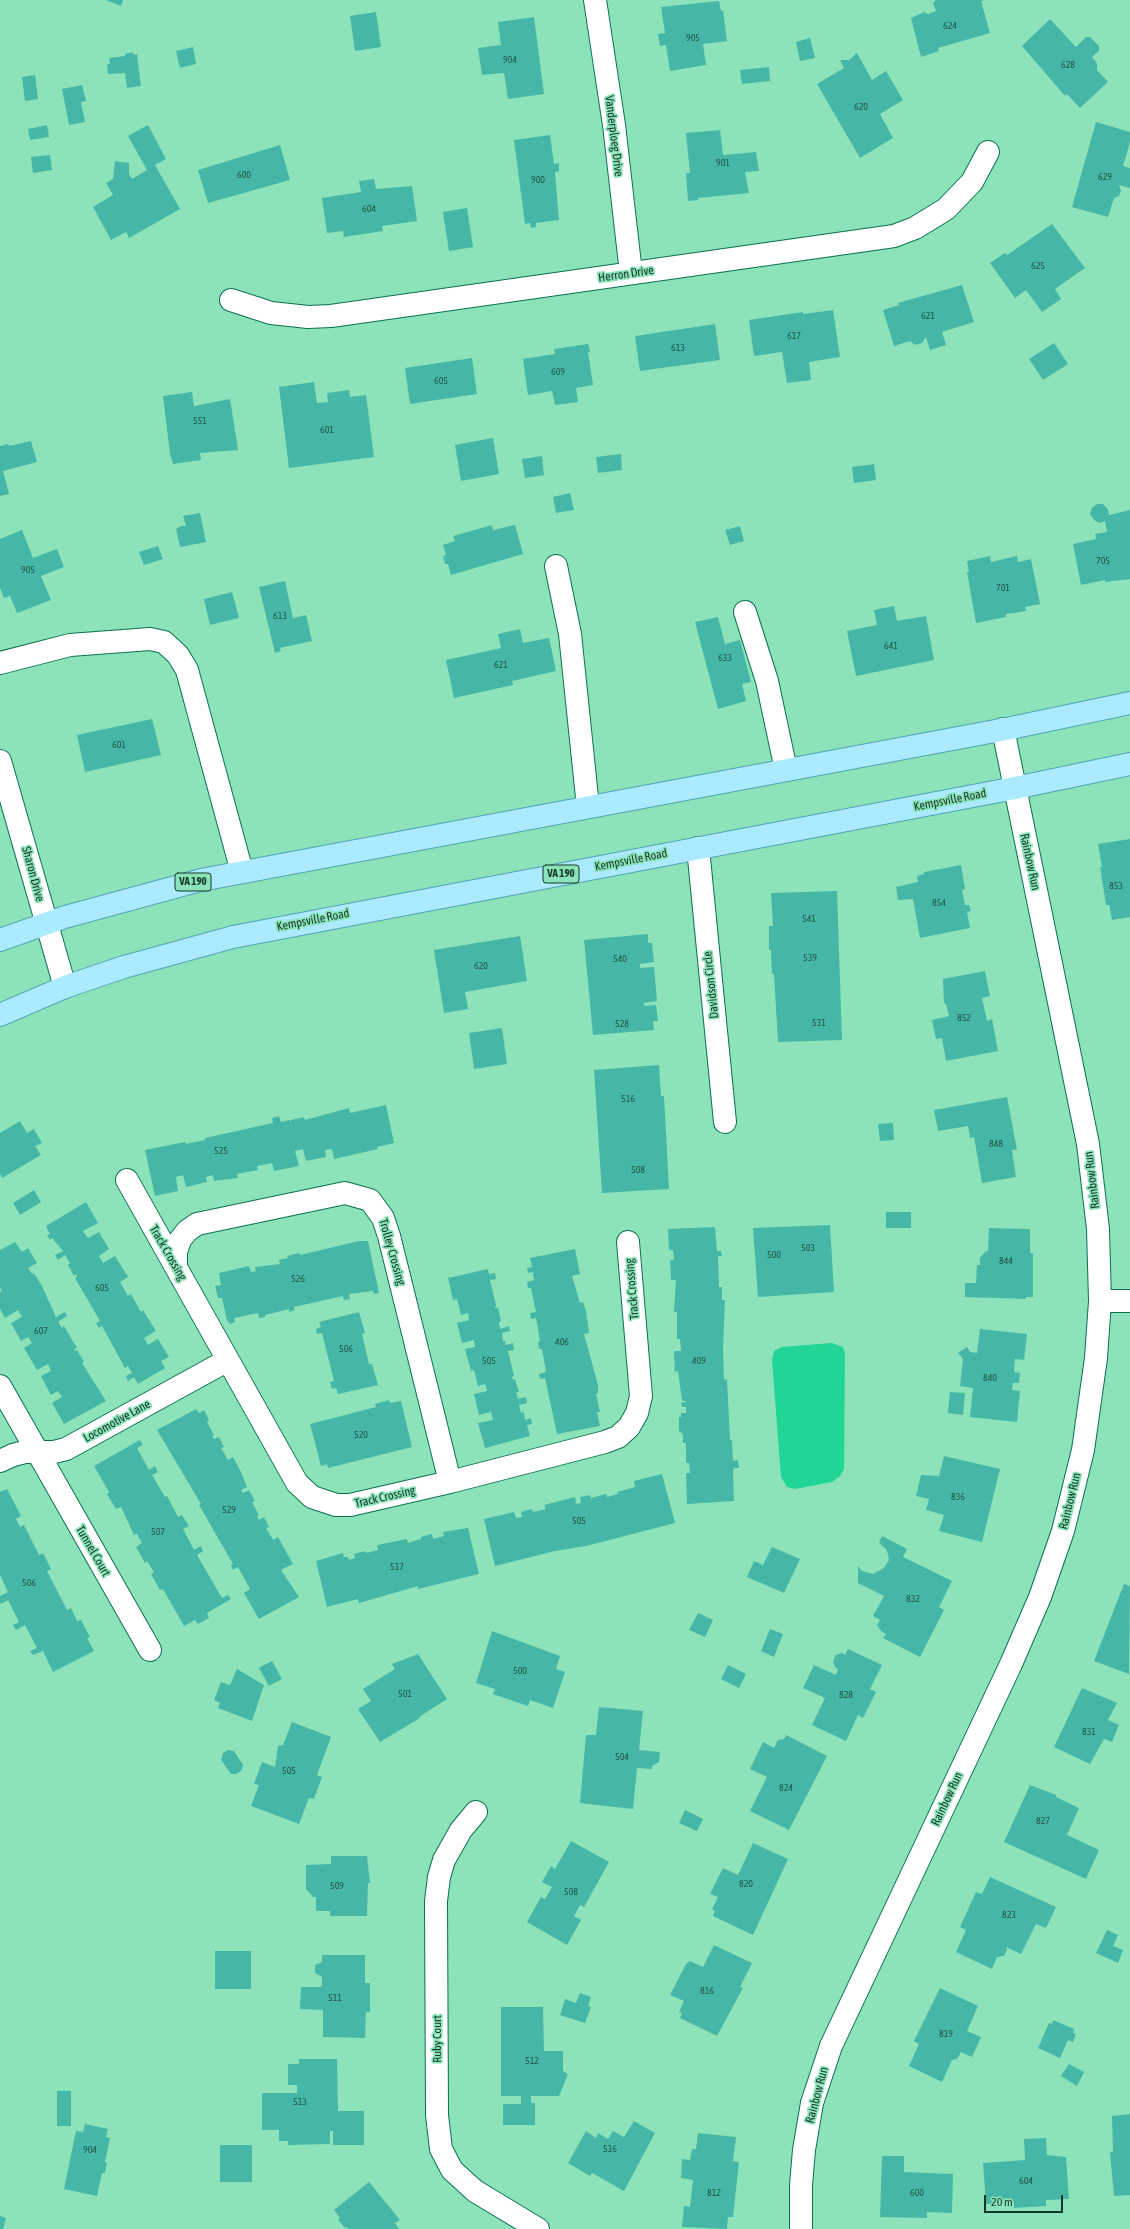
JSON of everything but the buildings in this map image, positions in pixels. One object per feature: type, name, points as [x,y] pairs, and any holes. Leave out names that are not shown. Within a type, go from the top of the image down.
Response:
[{"type":"main road","name":"VA 190","points":[[0,940],[46,923],[157,890],[242,872],[1003,729],[1130,703]]},
{"type":"main road","name":"Kempsville Road","points":[[0,1015],[65,987],[124,967],[233,936],[1015,788],[1130,764]]},
{"type":"street","name":"Vanderploeg Drive","points":[[595,0],[614,125],[631,273]]},
{"type":"street","name":"Herron Drive","points":[[231,300],[271,314],[308,317],[331,316],[894,236],[916,228],[946,209],[972,182],[988,152]]},
{"type":"street","points":[[556,566],[570,634],[588,807]]},
{"type":"street","points":[[745,612],[766,681],[786,770]]},
{"type":"street","points":[[0,663],[70,645],[150,639],[164,642],[178,655],[187,670],[242,872]]},
{"type":"street","name":"Rainbow Run","points":[[801,2229],[801,2185],[804,2150],[812,2103],[831,2046],[1014,1657],[1040,1597],[1063,1531],[1083,1450],[1096,1358],[1100,1301],[1098,1229],[1088,1144],[1003,729]]},
{"type":"street","name":"Sharon Drive","points":[[0,761],[65,987]]},
{"type":"street","name":"Davidson Circle","points":[[698,848],[725,1122]]},
{"type":"street","name":"Track Crossing","points":[[127,1180],[297,1483],[312,1498],[336,1505],[350,1505],[450,1482],[604,1442],[618,1437],[629,1428],[637,1413],[641,1396],[628,1242]]},
{"type":"street","name":"Trolley Crossing","points":[[176,1267],[176,1252],[180,1240],[187,1231],[198,1224],[345,1193],[370,1200],[383,1218],[389,1236],[450,1482]]},
{"type":"street","points":[[1100,1301],[1130,1300]]},
{"type":"street","name":"Locomotive Lane","points":[[0,1460],[13,1455],[37,1452],[54,1452],[66,1449],[228,1360]]},
{"type":"street","name":"Tunnel Court","points":[[0,1386],[150,1650]]},
{"type":"street","name":"Ruby Court","points":[[476,1812],[460,1830],[444,1860],[439,1877],[436,1901],[437,2115],[441,2149],[452,2170],[475,2191],[538,2229]]},
{"type":"shaded area","points":[[832,1343],[843,1347],[845,1354],[844,1469],[840,1476],[832,1482],[795,1489],[787,1487],[781,1477],[772,1360],[774,1351],[782,1347]]}]
